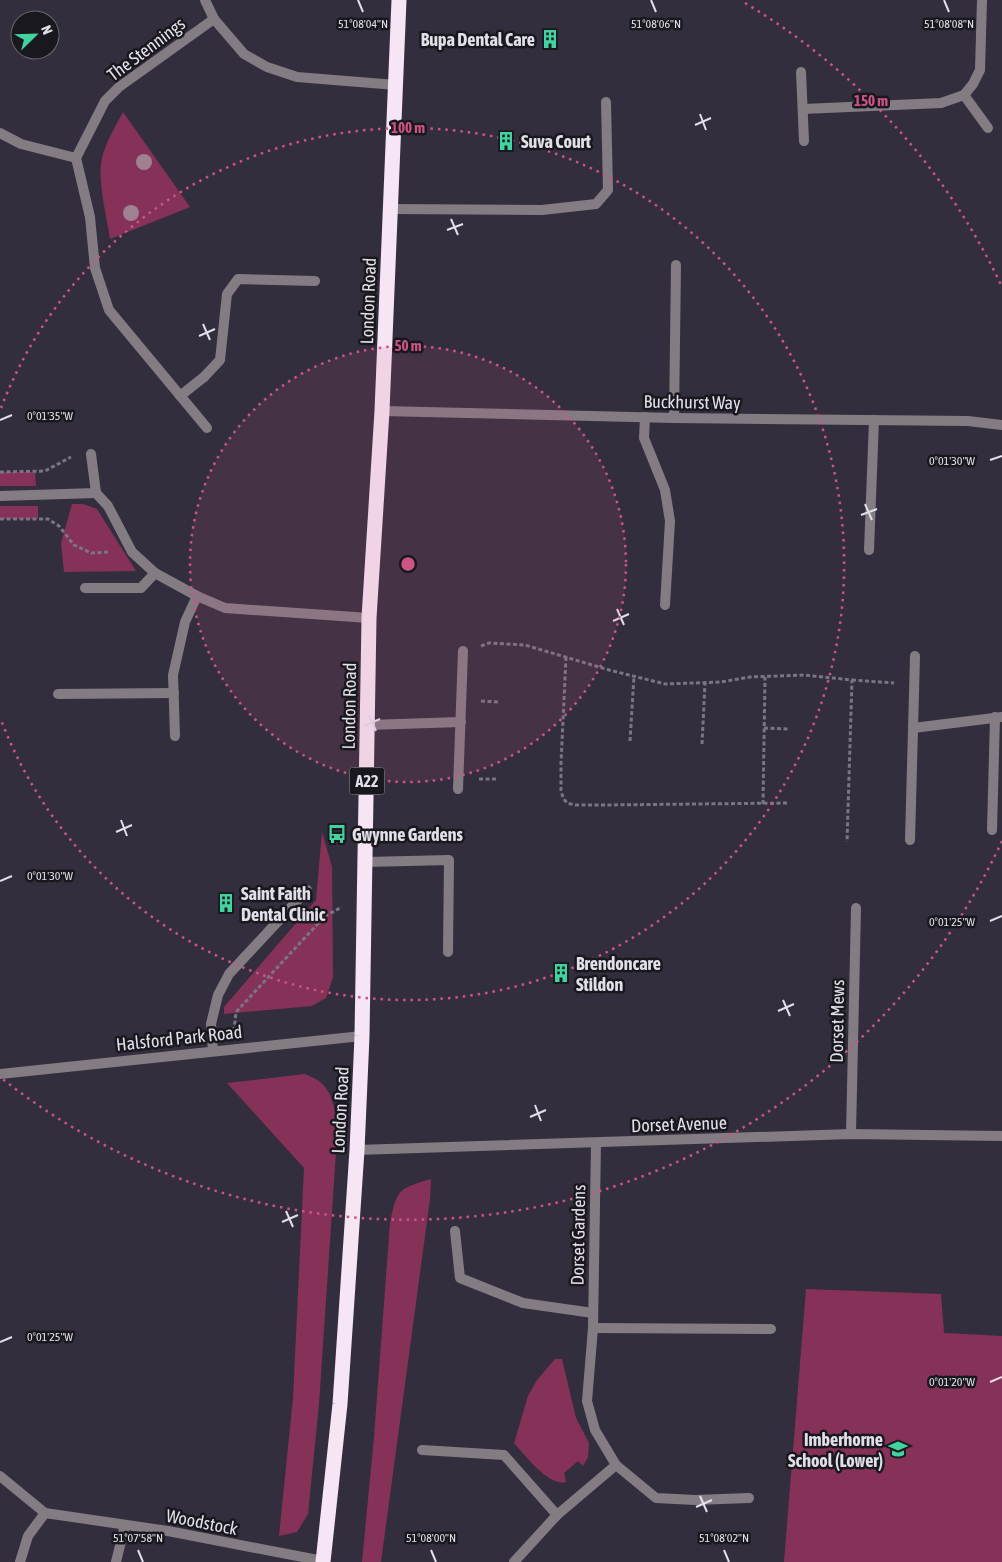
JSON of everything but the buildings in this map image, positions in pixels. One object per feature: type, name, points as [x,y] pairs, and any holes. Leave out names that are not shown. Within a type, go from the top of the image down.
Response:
[{"type":"highway","name":"London Road","points":[[323,1562],[340,1404],[358,1150],[366,862],[370,618],[382,411],[399,0]]},
{"type":"street","points":[[205,0],[214,19],[244,54],[267,67],[297,77],[396,85]]},
{"type":"street","points":[[803,109],[941,103],[964,95],[973,84],[980,70],[982,0]]},
{"type":"street","name":"The Stennings","points":[[76,158],[105,101],[119,87],[214,19]]},
{"type":"street","points":[[801,72],[804,141]]},
{"type":"street","points":[[964,95],[988,128]]},
{"type":"street","points":[[391,209],[542,210],[596,204],[608,190],[606,102]]},
{"type":"street","points":[[0,133],[21,144],[76,158],[90,216],[95,268],[109,310],[207,428]]},
{"type":"street","points":[[674,418],[676,265]]},
{"type":"street","points":[[180,396],[204,377],[220,360],[227,294],[238,279],[315,281]]},
{"type":"street","name":"Buckhurst Way","points":[[382,411],[674,418],[968,421],[1002,424]]},
{"type":"street","points":[[646,417],[644,438],[665,490],[670,520],[665,605]]},
{"type":"street","points":[[869,550],[874,420]]},
{"type":"street","points":[[91,454],[96,493],[108,506],[132,552],[155,573],[197,596],[225,608],[370,618]]},
{"type":"street","points":[[0,496],[96,493]]},
{"type":"street","points":[[85,588],[141,588],[155,573]]},
{"type":"street","points":[[175,736],[173,675],[184,622],[197,596]]},
{"type":"street","points":[[458,789],[463,651]]},
{"type":"street","points":[[910,840],[915,656]]},
{"type":"street","points":[[58,694],[174,693]]},
{"type":"street","points":[[913,728],[998,717],[992,830]]},
{"type":"street","points":[[368,725],[460,722]]},
{"type":"street","points":[[366,862],[449,860],[448,952]]},
{"type":"street","points":[[213,1050],[212,1018],[218,995],[229,974],[307,890]]},
{"type":"street","name":"Dorset Mews","points":[[850,1134],[856,908]]},
{"type":"street","name":"Halsford Park Road","points":[[0,1074],[213,1050],[362,1036]]},
{"type":"street","name":"Dorset Avenue","points":[[358,1150],[850,1134],[1002,1136]]},
{"type":"street","name":"Dorset Gardens","points":[[596,1143],[593,1328],[587,1400],[594,1430],[616,1465],[656,1498],[695,1500],[749,1498]]},
{"type":"street","points":[[455,1231],[460,1278],[523,1303],[593,1313]]},
{"type":"street","points":[[593,1328],[771,1329]]},
{"type":"street","points":[[422,1450],[504,1456],[557,1515]]},
{"type":"street","points":[[514,1562],[557,1515],[616,1465]]},
{"type":"street","points":[[0,1476],[45,1513],[28,1536],[20,1562]]},
{"type":"street","name":"Woodstock","points":[[45,1513],[168,1531],[323,1562]]},
{"type":"street","points":[[116,1562],[125,1525]]},
{"type":"path","points":[[0,472],[45,472],[71,457],[91,454]]},
{"type":"path","points":[[0,519],[48,519],[59,526],[74,545],[91,553],[132,552]]},
{"type":"path","points":[[463,651],[489,643],[525,645],[665,684],[804,676],[914,684]]},
{"type":"path","points":[[566,657],[561,790],[562,798],[567,803],[575,805],[788,803]]},
{"type":"path","points":[[630,741],[634,676]]},
{"type":"path","points":[[763,804],[765,677]]},
{"type":"path","points":[[848,842],[852,680]]},
{"type":"path","points":[[702,744],[706,683]]},
{"type":"path","points":[[764,728],[790,729]]},
{"type":"path","points":[[232,1049],[236,1012],[325,916],[342,907],[365,905]]},
{"type":"shaded area","points":[[123,112],[190,207],[110,239],[101,167],[106,146]]},
{"type":"shaded area","points":[[0,472],[35,472],[36,486],[0,486]]},
{"type":"shaded area","points":[[72,504],[83,504],[97,509],[136,571],[64,572],[61,543]]},
{"type":"shaded area","points":[[0,506],[38,506],[38,519],[0,519]]},
{"type":"shaded area","points":[[322,832],[332,867],[333,977],[326,998],[312,1006],[224,1014],[224,1007],[316,900]]},
{"type":"shaded area","points":[[305,1074],[319,1081],[326,1088],[330,1096],[336,1123],[336,1152],[319,1404],[308,1514],[297,1532],[279,1536],[293,1398],[304,1168],[227,1083]]},
{"type":"shaded area","points":[[431,1179],[430,1199],[381,1562],[362,1562],[374,1437],[390,1223],[397,1197],[401,1192],[405,1188]]},
{"type":"shaded area","name":"Imberhorne School (Lower)","points":[[806,1289],[941,1294],[944,1333],[1002,1336],[1002,1562],[784,1562]]},
{"type":"shaded area","points":[[555,1359],[562,1359],[576,1418],[589,1443],[588,1457],[583,1466],[578,1461],[564,1473],[566,1482],[552,1480],[545,1475],[514,1443],[528,1396],[537,1380]]},
{"type":"place","name":"Bupa Dental Care","points":[[550,39]]},
{"type":"place","name":"Suva Court","points":[[506,141]]},
{"type":"place","name":"Gwynne Gardens","points":[[337,834]]},
{"type":"place","name":"Saint Faith Dental Clinic","points":[[226,903]]},
{"type":"place","name":"Brendoncare Stildon","points":[[561,973]]},
{"type":"place","name":"Imberhorne School (Lower)","points":[[898,1449]]}]
